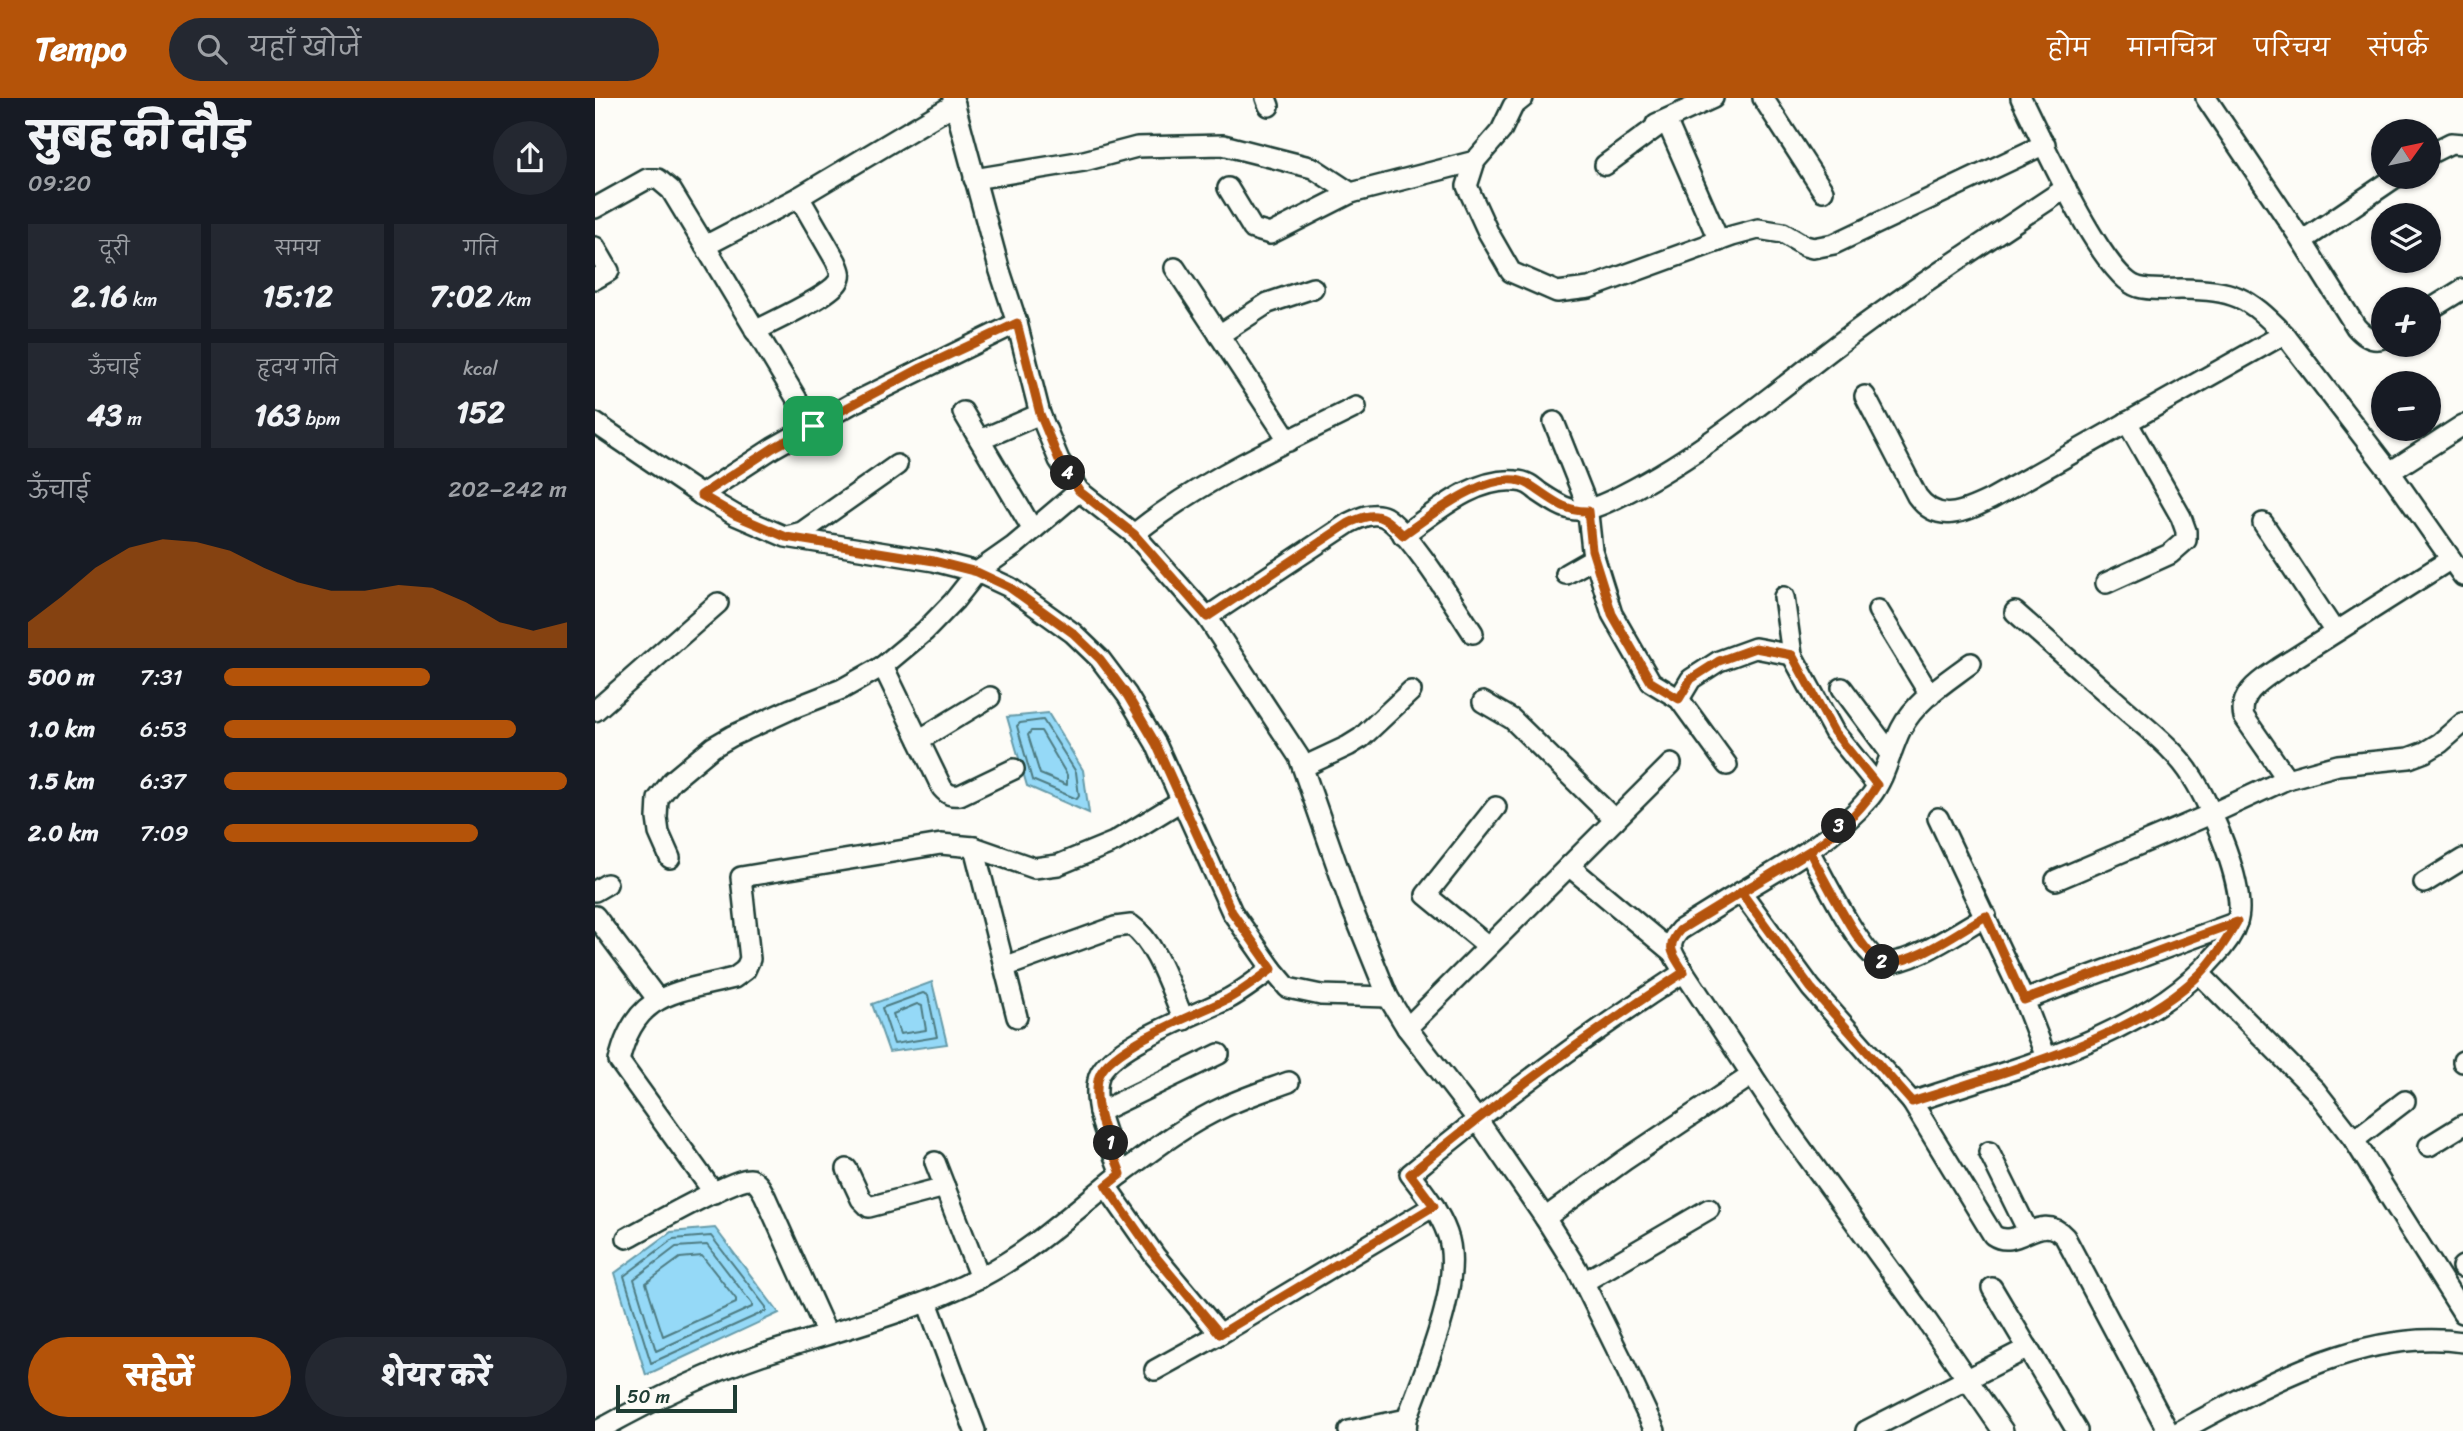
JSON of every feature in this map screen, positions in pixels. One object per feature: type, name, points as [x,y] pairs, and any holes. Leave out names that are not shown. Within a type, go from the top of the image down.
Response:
[{"type":"street","points":[[1523,98],[1513,106],[1501,131],[1475,161],[1467,186],[1488,232],[1511,272],[1557,292],[1589,288],[1758,229],[1783,233],[1805,246],[1834,244],[2045,144]]},
{"type":"street","points":[[1624,140],[1713,98]]},
{"type":"street","points":[[1763,98],[1823,191]]},
{"type":"street","points":[[2021,98],[2066,188],[2105,256],[2124,280],[2137,287],[2210,290],[2244,299],[2260,309],[2284,334],[2390,472],[2463,576]]},
{"type":"street","points":[[2206,98],[2302,240],[2356,327],[2371,338]]},
{"type":"street","points":[[705,246],[799,197],[954,101],[1040,414],[1059,460],[1079,491],[1134,534],[1207,617],[1236,665],[1273,714],[1299,757],[1351,906],[1388,997],[1407,1028],[1476,1119],[1545,1218],[1584,1282],[1649,1428]]},
{"type":"street","points":[[1667,120],[1719,241]]},
{"type":"street","points":[[1605,165],[1667,120]]},
{"type":"street","points":[[2441,148],[2451,143],[2463,144]]},
{"type":"street","points":[[974,179],[1084,161],[1137,148],[1162,145],[1223,145],[1313,168],[1351,193]]},
{"type":"street","points":[[1228,188],[1252,229],[1270,234],[1351,193],[1475,161]]},
{"type":"street","points":[[595,208],[647,179],[658,179],[671,190],[813,426]]},
{"type":"street","points":[[1403,535],[1458,498],[1500,482],[1514,480],[1526,483],[1570,509],[1588,511],[1614,499],[1714,440],[1861,328],[2066,188]]},
{"type":"street","points":[[2302,240],[2378,189]]},
{"type":"street","points":[[755,331],[827,292],[839,281],[841,272],[836,261],[799,197]]},
{"type":"street","points":[[595,247],[609,271],[595,279]]},
{"type":"street","points":[[1175,268],[1289,441]]},
{"type":"street","points":[[1219,335],[1268,303],[1313,288]]},
{"type":"street","points":[[2441,303],[2463,289]]},
{"type":"street","points":[[701,495],[773,448],[813,426],[921,368],[1017,323]]},
{"type":"street","points":[[1865,396],[1924,506],[1944,514],[1959,512],[1982,503],[2284,334]]},
{"type":"street","points":[[1134,534],[1167,507],[1196,490],[1356,407]]},
{"type":"street","points":[[963,412],[1033,530]]},
{"type":"street","points":[[980,440],[1040,414]]},
{"type":"street","points":[[1554,422],[1588,511],[1594,558],[1612,614],[1651,682],[1679,699],[1727,765]]},
{"type":"street","points":[[2106,583],[2170,554],[2186,540],[2181,517],[2127,422]]},
{"type":"street","points":[[595,423],[735,515],[786,537],[934,561],[977,572],[1009,587],[1073,633],[1100,659],[1127,695],[1156,744],[1232,912],[1288,988],[1321,995],[1388,997]]},
{"type":"street","points":[[2390,472],[2463,425]]},
{"type":"street","points":[[786,537],[802,532],[897,465]]},
{"type":"street","points":[[670,858],[659,833],[657,818],[658,799],[663,789],[713,747],[732,736],[842,689],[883,666],[925,631],[977,572],[1079,491]]},
{"type":"street","points":[[1207,617],[1349,523],[1374,514],[1384,517],[1403,535],[1473,633]]},
{"type":"street","points":[[2263,523],[2335,632]]},
{"type":"street","points":[[1566,574],[1594,558]]},
{"type":"street","points":[[2287,779],[2243,717],[2246,695],[2264,678],[2451,559]]},
{"type":"street","points":[[1784,597],[1792,655],[1834,732],[1877,785]]},
{"type":"street","points":[[595,711],[718,603]]},
{"type":"street","points":[[1878,610],[1930,695]]},
{"type":"street","points":[[1912,1102],[2046,1057],[2139,1017],[2173,996],[2200,974],[2223,947],[2237,922],[2240,903],[2232,868],[2193,777],[2171,751],[2015,612]]},
{"type":"street","points":[[1679,699],[1691,679],[1719,661],[1755,648],[1792,655]]},
{"type":"street","points":[[1672,952],[1673,938],[1680,930],[1809,851],[1843,823],[1871,795],[1910,714],[1971,663]]},
{"type":"street","points":[[883,666],[942,788],[952,796],[967,792],[1014,769]]},
{"type":"street","points":[[1842,688],[1891,754]]},
{"type":"street","points":[[1303,767],[1348,747],[1361,738],[1411,691]]},
{"type":"street","points":[[919,740],[990,697]]},
{"type":"street","points":[[1483,702],[1512,719],[1615,820]]},
{"type":"street","points":[[2056,880],[2287,779],[2338,765],[2409,758],[2425,752],[2441,743],[2463,723]]},
{"type":"street","points":[[1407,1028],[1671,764]]},
{"type":"street","points":[[714,1193],[619,1061],[624,1039],[635,1017],[651,1003],[734,978],[745,970],[750,959],[741,877],[941,844],[974,847],[1034,868],[1058,865],[1114,842],[1181,801]]},
{"type":"street","points":[[1488,946],[1426,895],[1496,807]]},
{"type":"street","points":[[1938,818],[2024,1000],[2046,1057]]},
{"type":"street","points":[[974,847],[1017,1017]]},
{"type":"street","points":[[1809,851],[1860,943],[1872,957],[1882,962],[1897,962],[1916,955],[1986,916]]},
{"type":"street","points":[[2424,884],[2463,859]]},
{"type":"street","points":[[1569,866],[1672,952],[1791,1134],[2003,1431]]},
{"type":"street","points":[[1741,892],[1811,988],[1912,1102],[1985,1226],[1993,1235],[2001,1240],[2010,1240],[2028,1231],[2050,1227],[2065,1237],[2168,1431]]},
{"type":"street","points":[[595,916],[658,1000]]},
{"type":"street","points":[[2024,1000],[2237,922]]},
{"type":"street","points":[[1004,967],[1115,927],[1131,925],[1150,946],[1184,1020]]},
{"type":"street","points":[[1220,1334],[1155,1256],[1114,1180],[1096,1093],[1098,1077],[1115,1055],[1231,998],[1272,969]]},
{"type":"street","points":[[1349,1431],[1407,1425],[1448,1297],[1453,1264],[1448,1234],[1434,1206],[1410,1174],[1476,1119],[1606,1022],[1684,972]]},
{"type":"street","points":[[2200,974],[2316,1091],[2354,1140],[2463,1313]]},
{"type":"street","points":[[1100,1112],[1219,1054]]},
{"type":"street","points":[[1545,1218],[1625,1160],[1752,1075]]},
{"type":"street","points":[[597,1431],[657,1400],[757,1356],[927,1302],[980,1278],[1027,1249],[1114,1180],[1188,1127],[1223,1107],[1289,1082]]},
{"type":"street","points":[[2354,1140],[2405,1101]]},
{"type":"street","points":[[2429,1146],[2463,1125]]},
{"type":"street","points":[[1989,1152],[2028,1231]]},
{"type":"street","points":[[935,1162],[980,1278]]},
{"type":"street","points":[[847,1169],[861,1199],[869,1207],[945,1187]]},
{"type":"street","points":[[627,1238],[748,1178],[759,1186],[827,1334]]},
{"type":"street","points":[[1155,1370],[1434,1206]]},
{"type":"street","points":[[1584,1282],[1709,1209]]},
{"type":"street","points":[[1992,1288],[2077,1431]]},
{"type":"street","points":[[927,1302],[975,1431]]},
{"type":"street","points":[[2180,1431],[2266,1386],[2353,1352],[2417,1338],[2463,1342]]},
{"type":"street","points":[[1866,1431],[2028,1348]]},
{"type":"water","points":[[1048,713],[1083,770],[1089,813],[1027,786],[1007,717]]},
{"type":"water","points":[[932,982],[947,1044],[889,1052],[872,1004]]},
{"type":"water","points":[[715,1228],[779,1313],[646,1375],[615,1273],[671,1232]]},
{"type":"route","points":[[813,426],[773,448],[701,495],[735,515],[786,537],[934,561],[977,572],[1009,587],[1073,633],[1100,659],[1127,695],[1156,744],[1232,912],[1272,969],[1231,998],[1115,1055],[1098,1077],[1098,1107],[1121,1174],[1106,1186],[1155,1256],[1220,1334],[1434,1206],[1410,1174],[1555,1059],[1606,1022],[1684,972],[1672,952],[1671,944],[1680,930],[1741,892],[1809,851],[1860,943],[1872,957],[1882,962],[1897,962],[1916,955],[1986,916],[2024,1000],[2237,922],[2223,947],[2200,974],[2173,996],[2139,1017],[2046,1057],[1912,1102],[1811,988],[1741,892],[1764,878],[1809,851],[1843,823],[1871,795],[1877,785],[1834,732],[1792,655],[1755,648],[1719,661],[1691,679],[1679,699],[1651,682],[1612,614],[1592,550],[1588,511],[1570,509],[1526,483],[1514,480],[1473,490],[1445,505],[1403,535],[1384,517],[1374,514],[1362,517],[1207,617],[1134,534],[1079,491],[1059,460],[1040,414],[1017,323],[921,368],[813,426]]}]
